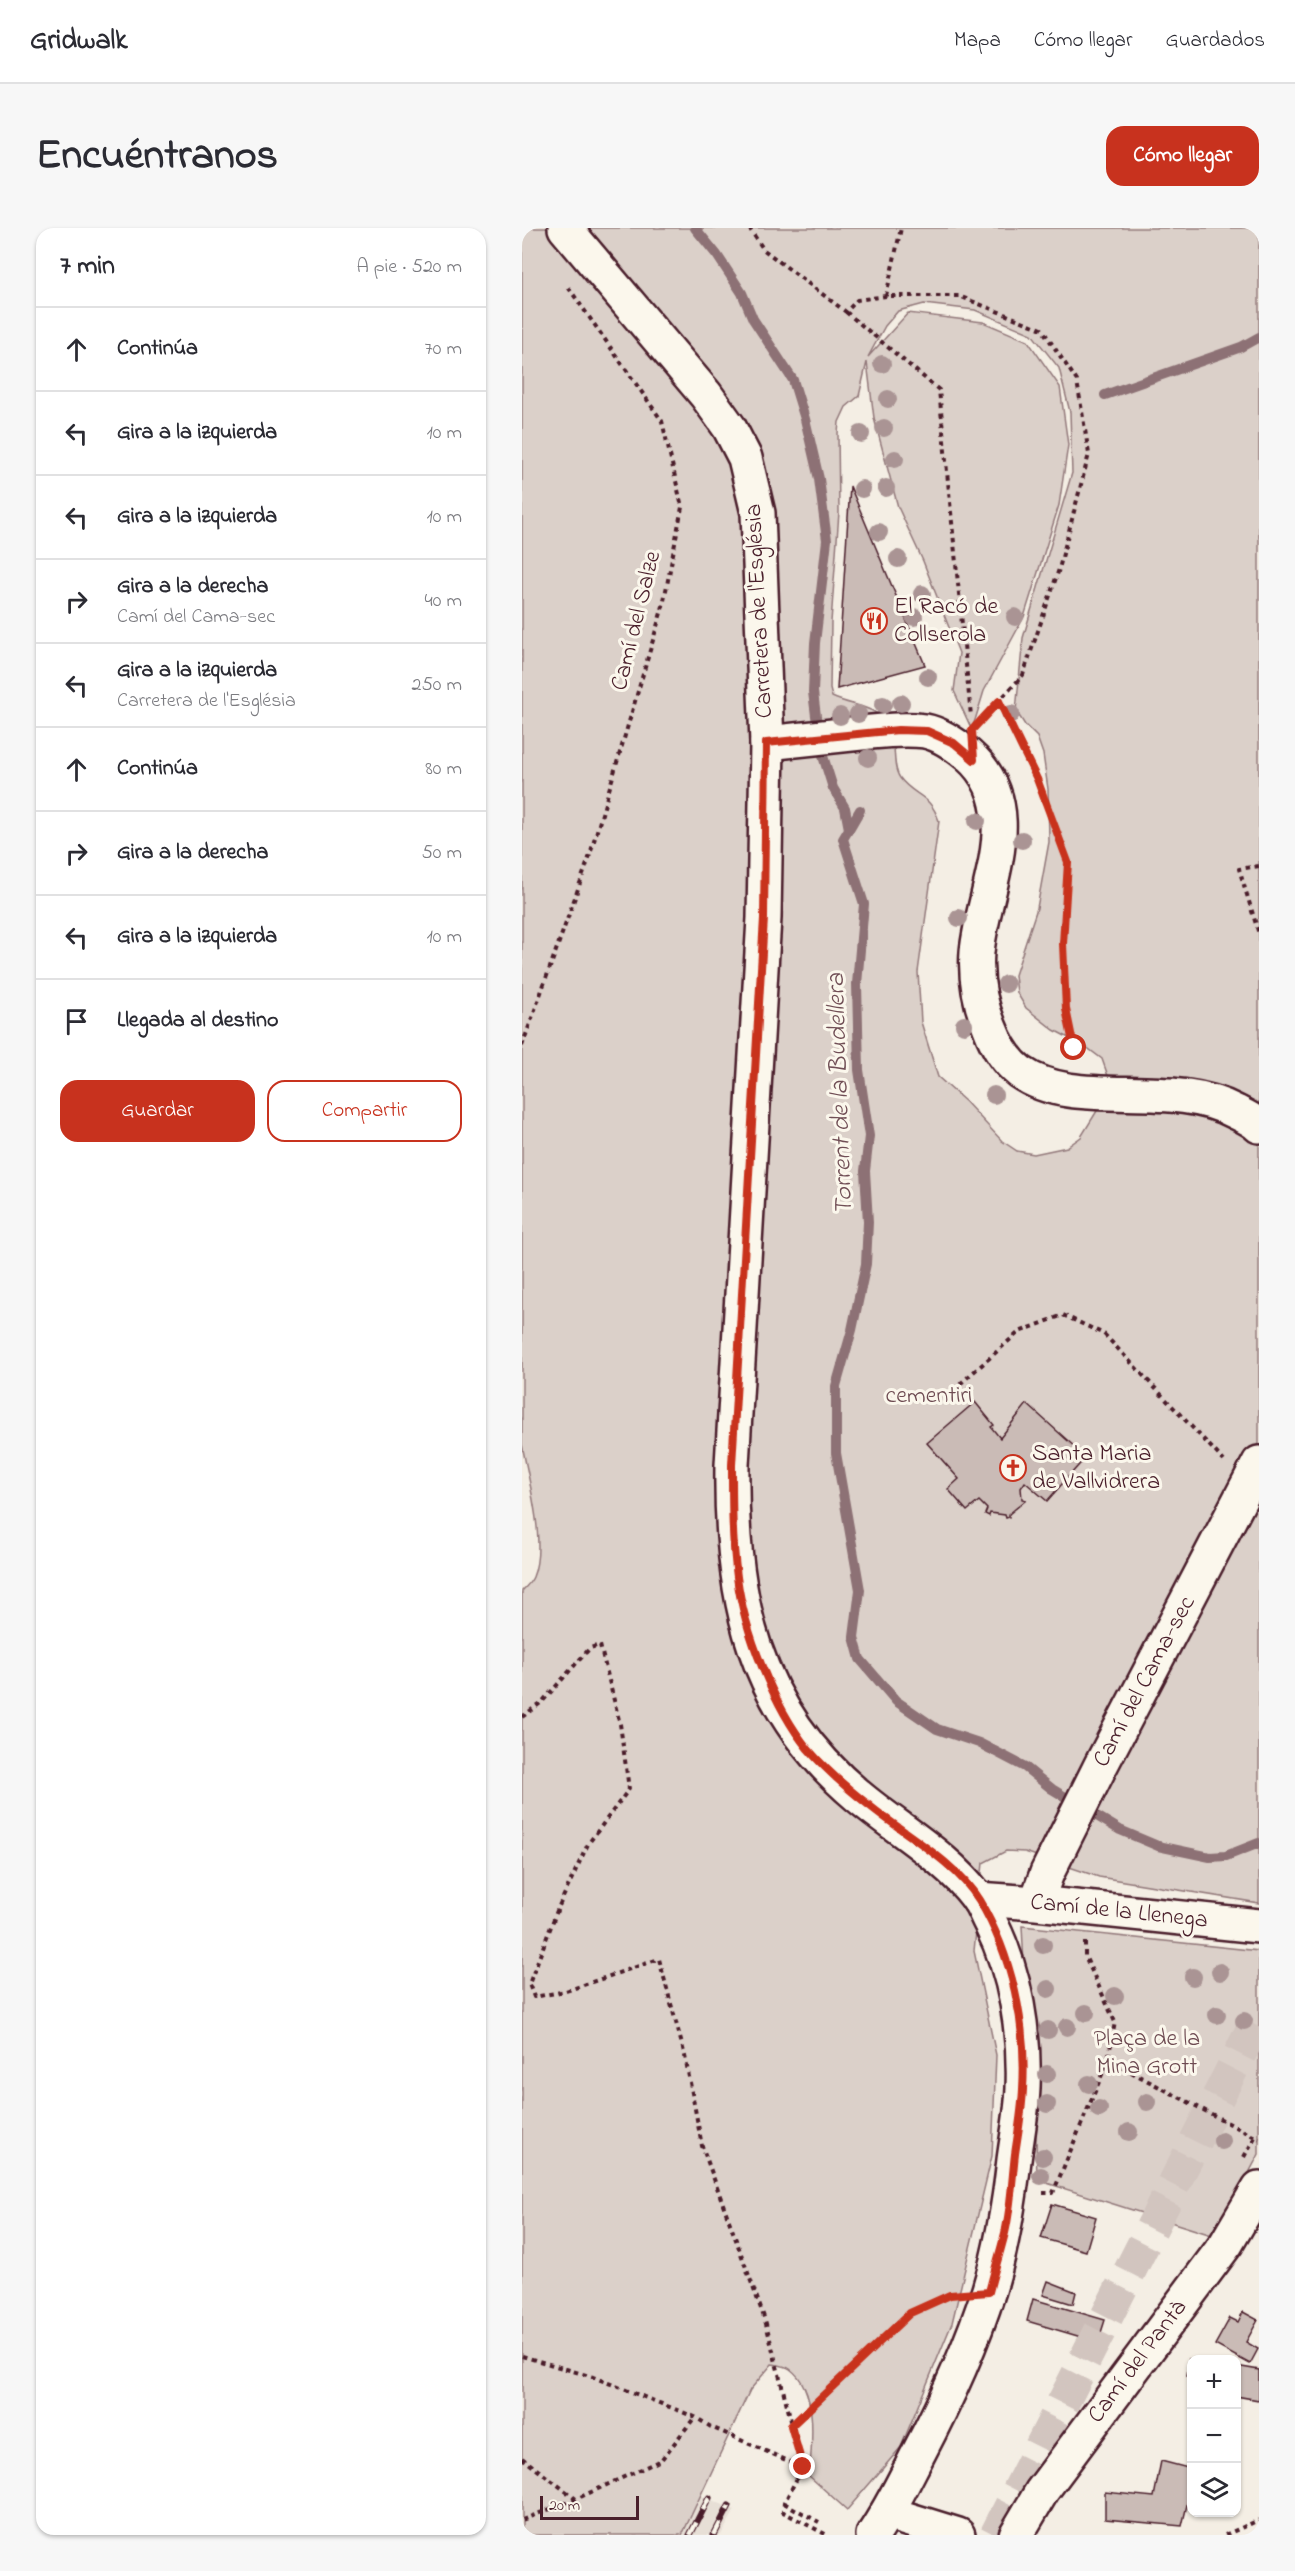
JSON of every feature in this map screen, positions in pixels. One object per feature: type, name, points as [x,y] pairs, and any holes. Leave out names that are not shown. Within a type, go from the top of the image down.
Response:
[{"type":"main road","name":"Carretera de l'Església","points":[[565,228],[706,395],[729,427],[746,458],[758,513],[766,743],[764,918],[732,1465],[731,1521],[737,1580],[746,1620],[784,1714],[808,1749],[839,1780],[871,1807],[941,1860],[978,1899],[998,1939],[1009,1969],[1022,2042],[1023,2089],[1005,2231],[989,2292],[964,2359],[934,2424],[880,2524]]},
{"type":"main road","points":[[766,743],[898,730],[927,731],[954,743],[973,745],[993,787],[1000,819],[997,853],[977,951],[978,981],[984,1012],[997,1045],[1020,1071],[1039,1082],[1073,1091],[1175,1094],[1217,1102],[1259,1126]]},
{"type":"main road","name":"Camí del Cama-sec","points":[[1036,1903],[1047,1872],[1101,1765],[1253,1474]]},
{"type":"main road","name":"Camí de la Llenega","points":[[978,1899],[1259,1926]]},
{"type":"main road","name":"Camí del Pantà","points":[[1016,2535],[1042,2491],[1226,2244],[1259,2188]]},
{"type":"main road","points":[[880,2524],[946,2534]]},
{"type":"path","points":[[749,228],[764,250],[846,312],[939,390],[973,745]]},
{"type":"path","points":[[886,296],[902,228]]},
{"type":"path","name":"Camí del Salze","points":[[522,1046],[589,858],[663,606],[682,507],[662,421],[560,276]]},
{"type":"path","points":[[846,312],[857,300],[886,296],[959,296],[1042,329],[1077,381],[1089,454],[1059,569],[1023,675],[999,701],[973,745]]},
{"type":"path","points":[[999,701],[1037,779],[1068,862],[1063,944],[1066,1009],[1074,1048]]},
{"type":"path","points":[[1259,866],[1239,869],[1259,934]]},
{"type":"path","points":[[960,1384],[1019,1332],[1063,1316],[1104,1334],[1253,1474]]},
{"type":"path","points":[[522,1717],[542,1702],[590,1648],[600,1645],[620,1724],[629,1788],[588,1844],[558,1908],[529,1984],[534,1997],[566,1991],[659,1959],[685,2056],[702,2146],[765,2320],[803,2467],[784,2503],[783,2512],[827,2535]]},
{"type":"path","points":[[1042,2193],[1053,2193],[1108,2060],[1115,2022],[1085,1956]]},
{"type":"path","points":[[1108,2060],[1259,2139]]},
{"type":"path","points":[[791,2426],[910,2313],[950,2295],[989,2292]]},
{"type":"path","points":[[522,2356],[593,2377],[695,2416],[711,2427],[803,2467]]},
{"type":"path","points":[[522,2520],[576,2499],[661,2460],[695,2416]]},
{"type":"path","points":[[522,2458],[576,2499]]},
{"type":"path","points":[[784,2503],[819,2522]]},
{"type":"path","points":[[1226,2535],[1259,2520]]},
{"type":"shaded area","points":[[702,2496],[735,2510],[721,2535],[682,2535]]},
{"type":"green space","name":"cementiri","points":[[522,228],[1259,228],[1259,1903],[1099,1877],[1025,1852],[1006,1851],[983,1863],[974,1951],[996,2055],[992,2156],[952,2323],[901,2447],[847,2510],[809,2476],[812,2419],[806,2390],[790,2369],[772,2364],[750,2390],[682,2535],[522,2535],[522,1591],[533,1577],[538,1547],[535,1511],[522,1444]],"holes":[[[924,304],[975,310],[1032,334],[1059,368],[1070,412],[1072,473],[1023,638],[1016,711],[1037,737],[1043,754],[1048,789],[1049,842],[1037,908],[1015,975],[1017,993],[1026,1008],[1054,1030],[1086,1047],[1102,1059],[1108,1076],[1108,1093],[1081,1137],[1067,1147],[1034,1154],[1017,1151],[1002,1141],[966,1102],[938,1077],[921,1022],[918,972],[939,821],[931,805],[905,784],[898,775],[894,747],[887,723],[872,711],[832,697],[830,689],[831,622],[839,512],[839,422],[846,407],[859,396],[867,362],[874,418],[898,507],[923,561],[959,653],[954,691],[972,730],[984,691],[1024,617],[1059,505],[1068,445],[1060,387],[1028,341],[983,322],[908,313],[868,357],[885,326],[898,311]]]},
{"type":"green space","name":"Plaça de la Mina Grott","points":[[1022,1926],[1259,1951],[1259,2154],[1215,2236],[1037,2180],[1034,2054],[1025,1983]]},
{"type":"building","name":"El Racó de Collserola","points":[[850,486],[925,665],[837,689]]},
{"type":"building","name":"Santa Maria de Vallvidrera","points":[[975,1402],[994,1425],[991,1427],[1000,1438],[1027,1404],[1086,1457],[1047,1501],[1025,1482],[1021,1488],[1022,1499],[1026,1500],[1009,1514],[1009,1517],[985,1514],[987,1509],[979,1501],[967,1511],[948,1489],[959,1479],[927,1443]]},
{"type":"building","points":[[1052,2204],[1096,2217],[1086,2251],[1041,2238]]},
{"type":"building","points":[[1048,2281],[1076,2292],[1073,2304],[1043,2295]]},
{"type":"building","points":[[1033,2299],[1105,2320],[1098,2342],[1027,2321]]},
{"type":"building","points":[[1243,2312],[1258,2320],[1246,2342],[1258,2349],[1250,2364],[1241,2359],[1241,2355],[1233,2355],[1215,2345],[1230,2318],[1238,2322]]},
{"type":"building","points":[[1241,2367],[1259,2370],[1259,2400],[1241,2397]]},
{"type":"building","points":[[1161,2461],[1187,2468],[1187,2505],[1182,2526],[1105,2519],[1105,2492],[1154,2497]]},
{"type":"waterway","name":"Torrent de la Budellera","points":[[695,228],[717,255],[742,293],[753,319],[793,380],[805,419],[819,479],[827,540],[815,643],[813,692],[817,724]]},
{"type":"waterway","points":[[1105,395],[1241,347],[1259,337]]},
{"type":"waterway","name":"Torrent de la Budellera","points":[[823,756],[833,788],[845,808],[849,829],[843,839],[864,904],[857,984],[859,1070],[869,1136],[865,1171],[868,1222],[866,1264],[852,1330],[836,1386],[836,1453],[860,1590],[854,1637],[860,1659],[896,1701],[937,1729],[979,1743],[1025,1767],[1052,1789],[1120,1830],[1158,1846],[1210,1857],[1226,1856],[1259,1843]]},
{"type":"waterway","points":[[849,829],[860,810]]},
{"type":"tunnel","points":[[996,2535],[1259,2016]]},
{"type":"railway","points":[[690,2535],[709,2498]]},
{"type":"railway","points":[[714,2535],[729,2506]]},
{"type":"place","name":"El Racó de Collserola","points":[[874,621]]},
{"type":"place","name":"Santa Maria de Vallvidrera","points":[[1013,1468]]},
{"type":"route","points":[[803,2467],[791,2426],[910,2313],[950,2295],[989,2292],[1005,2231],[1023,2089],[1022,2042],[1009,1969],[998,1939],[978,1899],[941,1860],[871,1807],[839,1780],[808,1749],[784,1714],[768,1679],[746,1620],[737,1580],[731,1521],[732,1465],[764,918],[766,743],[898,730],[927,731],[954,743],[974,760],[972,730],[999,701],[1037,779],[1068,862],[1063,944],[1066,1009],[1074,1048]]}]
